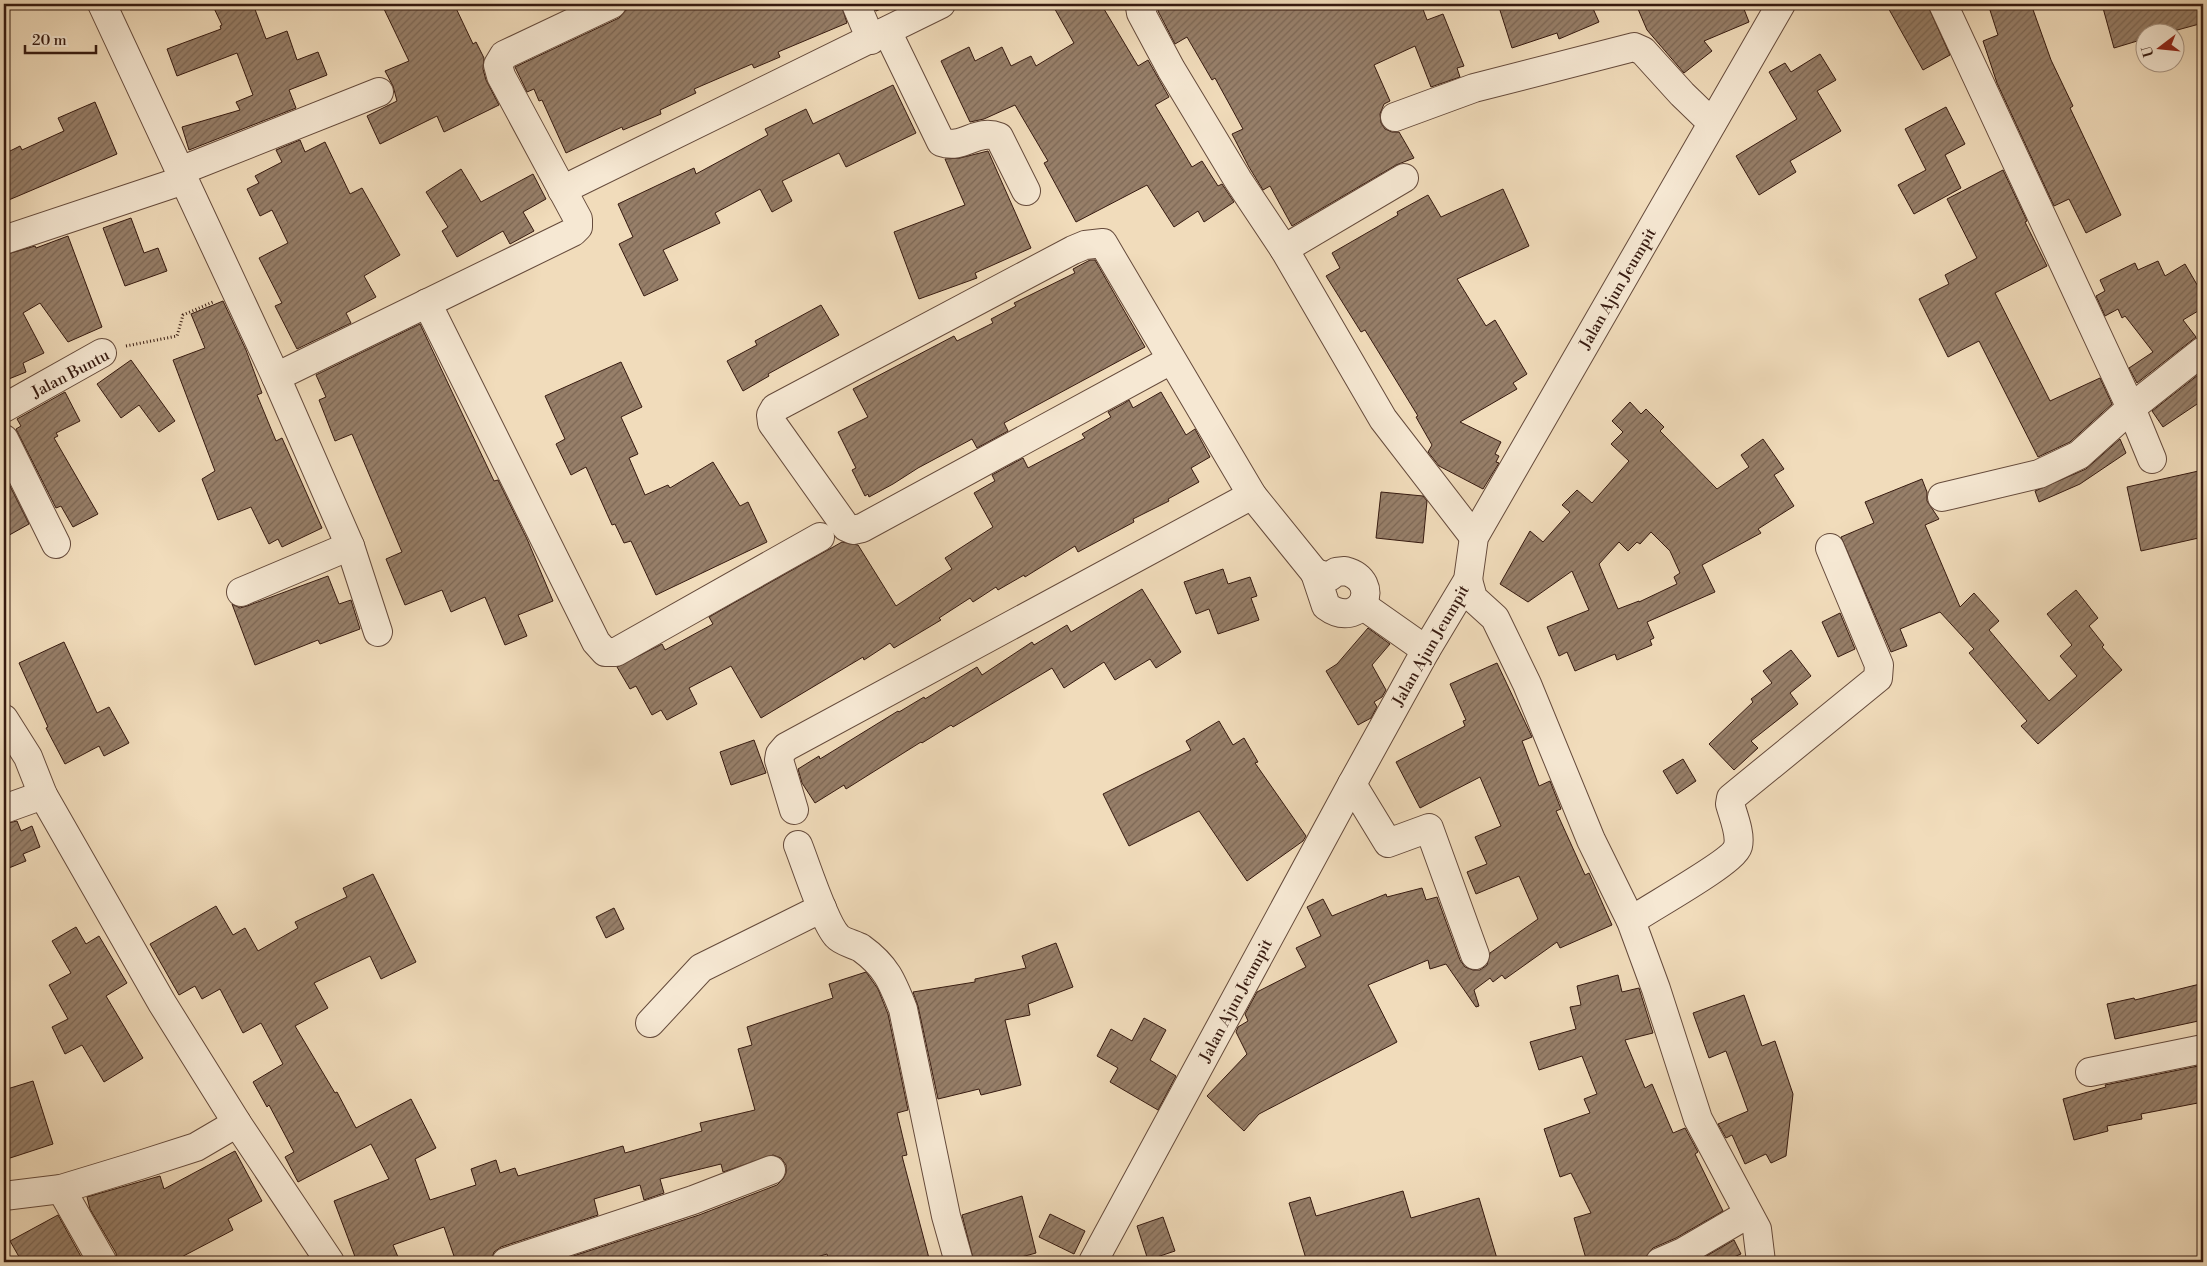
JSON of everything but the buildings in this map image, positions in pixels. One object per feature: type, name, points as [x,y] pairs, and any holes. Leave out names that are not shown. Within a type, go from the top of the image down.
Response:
[{"type":"street","points":[[102,4],[276,377],[350,546],[378,632]]},
{"type":"street","points":[[276,377],[573,232],[578,227],[578,219],[501,76],[498,65],[504,55],[612,4]]},
{"type":"street","points":[[856,4],[880,36],[941,142],[952,146],[988,133],[999,137],[1026,191]]},
{"type":"street","points":[[562,190],[880,36],[941,4]]},
{"type":"street","points":[[1144,4],[1140,7],[1141,14],[1171,69],[1238,180],[1284,249],[1387,425],[1474,537]]},
{"type":"street","name":"Jalan Ajun Jeumpit","points":[[1094,1262],[1426,650],[1471,589],[1474,537],[1781,4]]},
{"type":"street","points":[[1943,4],[2131,408],[2152,458]]},
{"type":"street","points":[[1395,117],[1474,88],[1634,47],[1643,51],[1682,94],[1712,122]]},
{"type":"street","points":[[4,240],[182,176],[379,92]]},
{"type":"street","points":[[1284,249],[1404,178]]},
{"type":"street","points":[[1171,360],[862,528],[853,530],[846,527],[772,424],[771,415],[776,408],[1085,245],[1103,243],[1252,495],[1316,573],[1326,606],[1333,611],[1348,614],[1356,611],[1362,605],[1426,650]]},
{"type":"street","points":[[428,303],[596,642],[605,652],[616,652],[820,537]]},
{"type":"street","points":[[1942,497],[2009,482],[2057,467],[2079,455],[2131,408],[2203,351]]},
{"type":"street","name":"Jalan Buntu","points":[[4,408],[102,353]]},
{"type":"street","points":[[4,439],[56,544]]},
{"type":"street","points":[[794,810],[779,760],[780,754],[786,747],[1252,495]]},
{"type":"street","points":[[241,592],[350,546]]},
{"type":"street","points":[[1630,921],[1706,875],[1736,850],[1739,840],[1730,804],[1731,798],[1878,678],[1879,665],[1830,548]]},
{"type":"street","points":[[1471,589],[1495,618],[1527,684],[1591,840],[1630,921],[1656,989],[1698,1119],[1757,1229],[1761,1262]]},
{"type":"street","points":[[4,719],[28,757],[43,795],[162,1003],[237,1123],[330,1262]]},
{"type":"street","points":[[1352,784],[1388,843],[1428,828],[1475,955]]},
{"type":"street","points":[[4,810],[43,795]]},
{"type":"street","points":[[798,845],[822,908],[837,937],[860,948],[879,963],[893,983],[903,1009],[946,1216],[959,1262]]},
{"type":"street","points":[[650,1023],[701,968],[822,908]]},
{"type":"street","points":[[2090,1072],[2203,1049]]},
{"type":"street","points":[[4,1196],[61,1189],[196,1147],[237,1123]]},
{"type":"street","points":[[506,1262],[693,1200],[771,1170]]},
{"type":"street","points":[[61,1189],[102,1262]]},
{"type":"street","points":[[1660,1262],[1683,1252],[1748,1214]]},
{"type":"path","name":"Jalan Buntu","points":[[102,353],[143,341],[177,336],[183,315],[236,292]]}]
